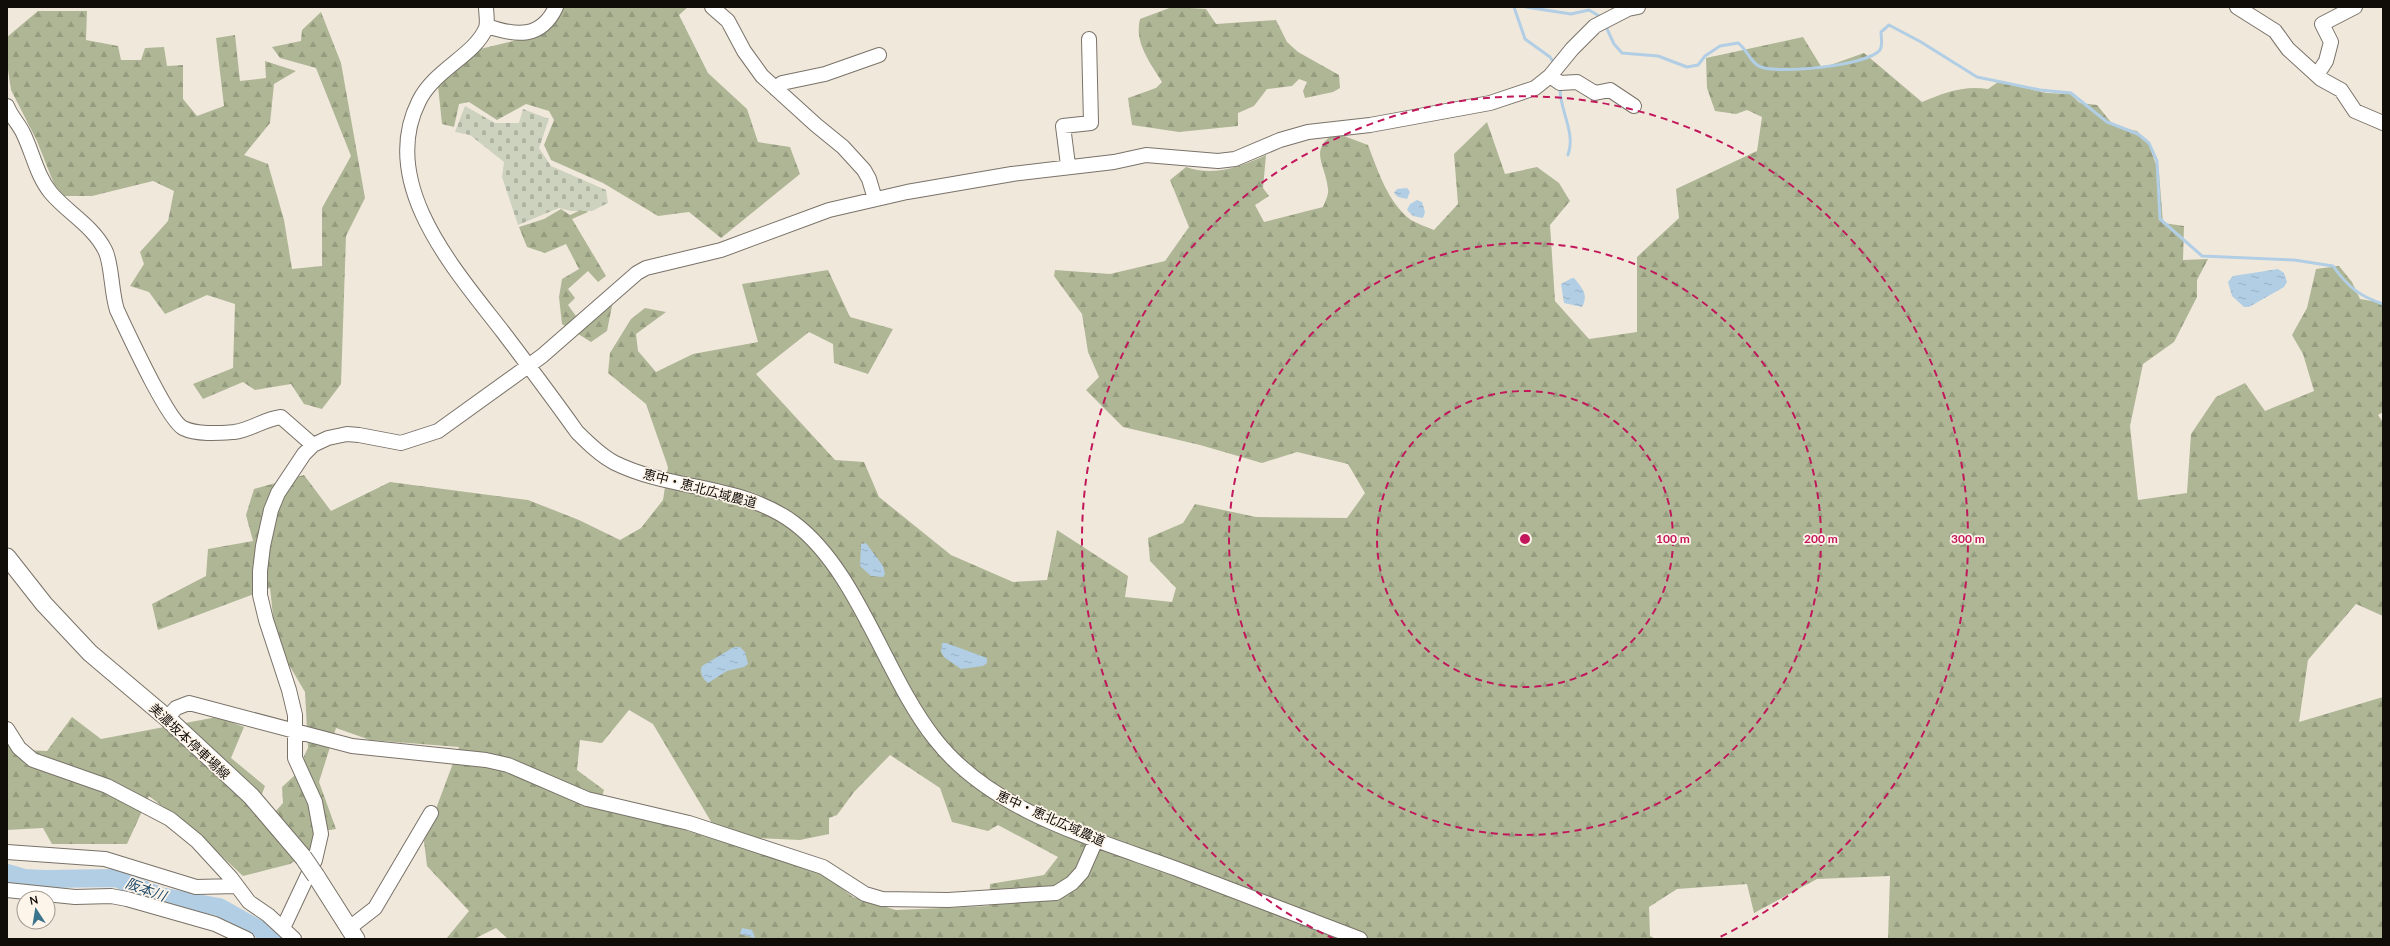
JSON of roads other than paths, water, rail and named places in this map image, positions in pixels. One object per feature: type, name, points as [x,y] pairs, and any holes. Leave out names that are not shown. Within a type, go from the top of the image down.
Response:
[{"type":"main road","name":"美濃坂本停車場線","points":[[8,560],[44,604],[90,653],[167,718],[251,796],[303,857],[352,934]]},
{"type":"street","points":[[486,7],[487,26],[505,32],[529,32],[545,23],[556,7]]},
{"type":"street","points":[[712,7],[728,21],[744,51],[762,76],[843,147],[864,170],[869,179],[875,199]]},
{"type":"street","points":[[2237,7],[2275,31],[2288,49],[2317,75],[2341,90],[2356,111],[2383,123]]},
{"type":"street","points":[[2317,75],[2326,61],[2331,42],[2322,24],[2355,7]]},
{"type":"street","points":[[283,928],[315,860],[321,834],[316,802],[295,758],[295,715],[289,690],[266,620],[260,595],[260,571],[271,510],[281,488],[312,445],[328,438],[347,434],[393,443],[419,438],[438,431],[453,422],[542,356],[637,273],[646,268],[721,250],[829,210],[926,189],[1068,166],[1114,162],[1146,155],[1218,162],[1235,160],[1280,140],[1308,132],[1370,125],[1490,103],[1535,88],[1550,76],[1572,49],[1595,26],[1631,8]]},
{"type":"street","name":"恵中・恵北広域農道","points":[[487,26],[480,38],[435,78],[420,97],[410,126],[409,161],[416,198],[432,234],[450,262],[577,432],[589,444],[614,462],[652,477],[709,489],[770,508],[795,523],[817,543],[828,557],[850,593],[906,696],[933,738],[945,752],[977,781],[1004,799],[1096,840],[1360,939]]},
{"type":"street","points":[[1068,166],[1063,126],[1091,123],[1089,39]]},
{"type":"street","points":[[776,89],[782,83],[825,74],[879,55]]},
{"type":"street","points":[[1550,76],[1560,83],[1577,82],[1595,93],[1610,90],[1634,106]]},
{"type":"street","points":[[7,106],[24,134],[42,180],[51,193],[93,233],[105,250],[109,262],[112,296],[116,310],[158,394],[177,423],[184,428],[195,432],[235,432],[271,418],[280,418],[312,445]]},
{"type":"street","points":[[167,718],[176,708],[189,703],[352,746],[486,760],[508,765],[587,799],[689,823],[823,867],[865,894],[882,899],[948,900],[1056,893],[1072,883],[1082,872],[1096,840]]},
{"type":"street","points":[[7,729],[19,748],[33,760],[107,786],[170,819],[197,841],[237,886],[249,902],[283,928],[294,939]]},
{"type":"street","points":[[352,934],[375,908],[431,813]]},
{"type":"street","points":[[7,852],[105,859],[196,887],[237,886]]},
{"type":"street","points":[[7,890],[75,897],[111,896],[127,899],[215,924],[247,939]]},
{"type":"water","points":[[1407,188],[1410,192],[1407,199],[1398,197],[1394,193],[1397,189]]},
{"type":"water","points":[[1417,200],[1422,202],[1425,212],[1423,218],[1413,216],[1407,210],[1410,204]]},
{"type":"water","points":[[2278,269],[2284,273],[2287,282],[2284,287],[2249,307],[2244,307],[2232,296],[2228,282],[2233,276]]},
{"type":"water","points":[[1574,278],[1584,291],[1585,298],[1582,307],[1564,303],[1561,284]]},
{"type":"water","points":[[866,543],[883,566],[885,574],[883,577],[871,576],[860,566],[861,544]]},
{"type":"water","points":[[942,643],[946,643],[987,658],[987,663],[983,666],[961,669],[944,657],[941,652]]},
{"type":"water","points":[[734,647],[740,647],[745,652],[748,664],[744,667],[727,671],[708,683],[702,675],[702,666]]},
{"type":"water","points":[[742,928],[752,930],[755,938],[740,934]]},
{"type":"waterway","points":[[1514,7],[1525,39],[1550,57],[1554,63]]},
{"type":"waterway","points":[[1526,7],[1571,14],[1589,10],[1601,17]]},
{"type":"waterway","points":[[1607,29],[1614,44],[1622,53],[1658,56],[1687,67],[1698,65],[1705,56],[1720,46],[1738,43],[1754,63],[1761,67],[1786,70],[1841,64],[1872,56],[1880,50],[1882,44],[1881,32],[1889,25],[1921,42],[1977,77],[2040,90],[2071,93],[2107,122],[2138,134],[2149,143],[2157,161],[2160,219],[2202,256],[2294,260],[2333,266],[2344,280],[2355,290],[2367,298],[2383,304]]},
{"type":"waterway","points":[[1560,89],[1562,106],[1570,138],[1568,155]]},
{"type":"waterway","name":"阪本川","points":[[7,873],[24,878],[45,879],[116,878],[160,896],[219,907],[277,939]]}]
